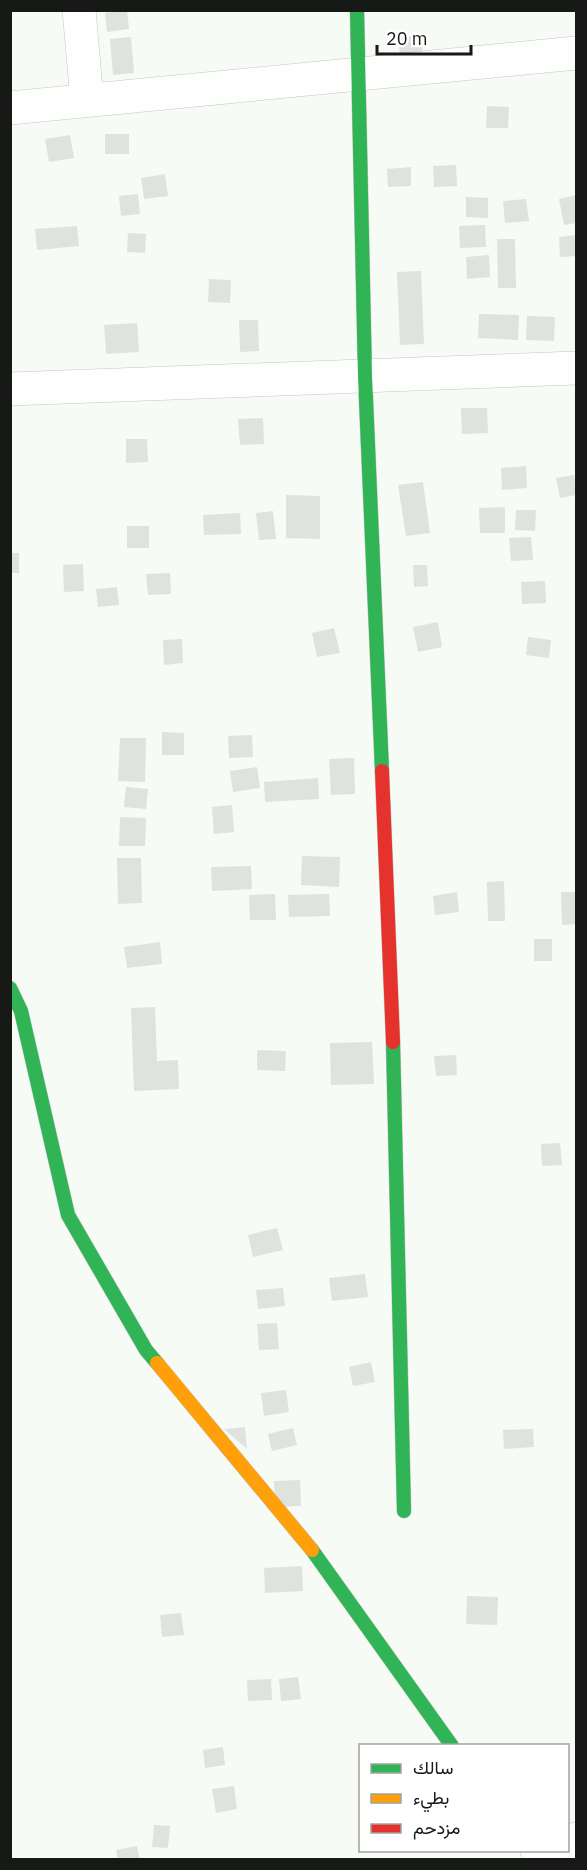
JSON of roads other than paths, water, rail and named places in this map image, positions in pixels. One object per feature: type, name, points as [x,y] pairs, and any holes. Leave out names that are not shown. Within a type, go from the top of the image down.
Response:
[{"type":"street","points":[[79,10],[87,100]]},
{"type":"street","points":[[357,10],[365,376],[391,968],[404,1511]]},
{"type":"street","points":[[10,108],[576,53]]},
{"type":"street","points":[[10,389],[576,368]]},
{"type":"street","points":[[10,988],[21,1011],[68,1215],[146,1350],[321,1560],[451,1744]]},
{"type":"street","points":[[567,1860],[576,1839]]}]
